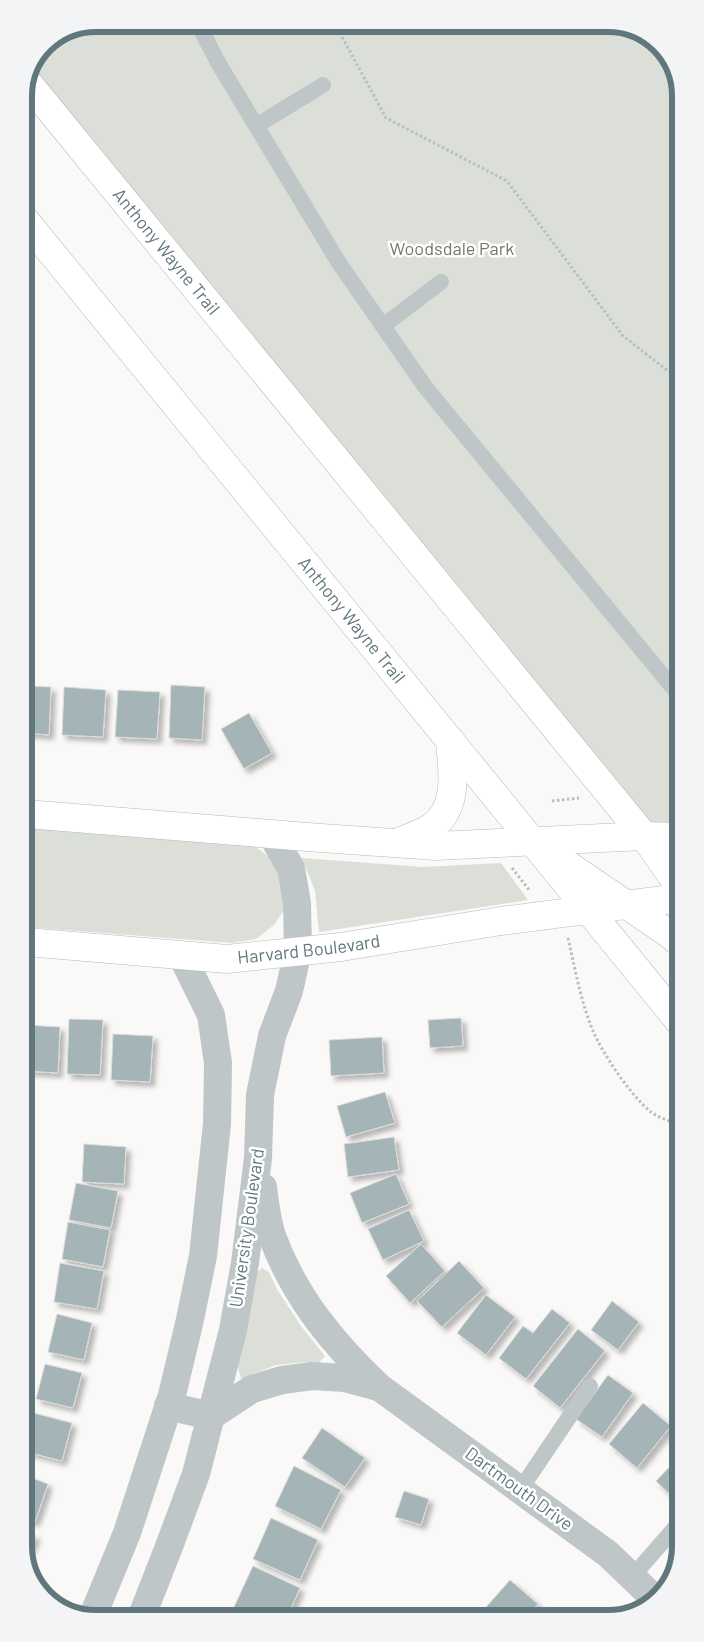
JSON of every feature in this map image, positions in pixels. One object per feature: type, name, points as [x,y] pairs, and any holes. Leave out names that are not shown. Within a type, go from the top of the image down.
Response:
[{"type":"main road","name":"Anthony Wayne Trail","points":[[33,90],[644,836],[672,877]]},
{"type":"main road","name":"Anthony Wayne Trail","points":[[33,230],[672,1012]]},
{"type":"main road","points":[[396,843],[432,827],[442,817],[453,790],[450,740]]},
{"type":"main road","points":[[33,815],[436,846],[644,836],[672,838]]},
{"type":"main road","points":[[533,841],[672,936]]},
{"type":"main road","name":"Harvard Boulevard","points":[[32,943],[227,959],[341,947],[501,921],[672,899]]},
{"type":"street","name":"University Boulevard","points":[[144,1609],[196,1474],[233,1330],[245,1263],[259,1138],[260,1095],[272,1036],[289,990],[298,952],[297,903],[291,868],[271,834]]},
{"type":"street","points":[[96,1609],[127,1533],[168,1406],[189,1324],[203,1256],[217,1124],[218,1063],[211,1014],[182,956]]},
{"type":"street","points":[[217,1124],[259,1138]]},
{"type":"street","name":"Dartmouth Drive","points":[[259,1138],[271,1234],[287,1271],[325,1330],[353,1362],[379,1387],[608,1554],[650,1594]]},
{"type":"street","name":"Dartmouth Drive","points":[[211,1416],[252,1389],[282,1380],[312,1376],[345,1378],[379,1387]]},
{"type":"street","points":[[168,1406],[211,1416]]},
{"type":"lane","points":[[203,33],[220,66],[339,263],[426,388],[672,687]]},
{"type":"lane","points":[[256,126],[323,85]]},
{"type":"lane","points":[[383,326],[441,282]]},
{"type":"lane","points":[[520,1490],[590,1386]]},
{"type":"lane","points":[[632,1577],[672,1531]]},
{"type":"path","points":[[340,33],[386,118],[507,181],[623,336],[672,374]]},
{"type":"path","points":[[552,801],[586,797]]},
{"type":"path","points":[[508,863],[531,892]]},
{"type":"path","points":[[568,937],[583,1002],[594,1032],[623,1079],[652,1112],[672,1122]]},
{"type":"green space","name":"Woodsdale Park","points":[[96,33],[612,33],[632,37],[640,41],[653,51],[663,64],[668,76],[672,96],[672,837],[644,836],[33,91],[37,72],[43,61],[61,43],[72,37]]},
{"type":"green space","points":[[32,825],[251,843],[275,862],[284,885],[284,910],[274,925],[256,939],[232,943],[32,927]]},
{"type":"green space","points":[[302,858],[422,867],[501,863],[528,900],[319,932],[315,891]]},
{"type":"green space","points":[[262,1268],[269,1272],[277,1289],[301,1326],[325,1356],[319,1363],[306,1362],[276,1365],[241,1379],[237,1364],[256,1273]]},
{"type":"building","points":[[171,685],[205,687],[202,740],[169,738]]},
{"type":"building","points":[[33,686],[51,687],[49,735],[33,734]]},
{"type":"building","points":[[64,687],[106,690],[103,737],[62,735]]},
{"type":"building","points":[[118,690],[160,692],[157,739],[115,737]]},
{"type":"building","points":[[249,713],[272,753],[244,769],[221,729]]},
{"type":"building","points":[[461,1018],[463,1046],[430,1048],[428,1020]]},
{"type":"building","points":[[69,1019],[103,1020],[100,1075],[67,1074]]},
{"type":"building","points":[[32,1025],[60,1027],[58,1073],[32,1071]]},
{"type":"building","points":[[113,1034],[153,1036],[150,1082],[111,1080]]},
{"type":"building","points":[[382,1037],[384,1073],[331,1076],[329,1040]]},
{"type":"building","points":[[385,1092],[395,1123],[346,1137],[337,1106]]},
{"type":"building","points":[[394,1137],[399,1170],[348,1177],[344,1144]]},
{"type":"building","points":[[84,1144],[126,1147],[124,1184],[82,1182]]},
{"type":"building","points":[[396,1174],[409,1204],[362,1223],[350,1193]]},
{"type":"building","points":[[76,1183],[118,1191],[111,1228],[69,1220]]},
{"type":"building","points":[[409,1210],[424,1241],[383,1260],[368,1229]]},
{"type":"building","points":[[68,1222],[110,1230],[103,1267],[62,1259]]},
{"type":"building","points":[[421,1244],[445,1271],[410,1303],[386,1276]]},
{"type":"building","points":[[459,1261],[484,1288],[442,1327],[417,1301]]},
{"type":"building","points":[[60,1263],[104,1271],[97,1309],[54,1302]]},
{"type":"building","points":[[486,1295],[515,1317],[486,1355],[457,1333]]},
{"type":"building","points":[[612,1301],[639,1322],[618,1350],[591,1330]]},
{"type":"building","points":[[552,1309],[570,1323],[526,1379],[499,1358],[523,1326],[533,1333]]},
{"type":"building","points":[[57,1314],[92,1323],[84,1360],[48,1352]]},
{"type":"building","points":[[578,1329],[605,1351],[560,1408],[533,1386]]},
{"type":"building","points":[[45,1364],[82,1373],[73,1408],[36,1399]]},
{"type":"building","points":[[608,1375],[633,1393],[602,1437],[576,1419]]},
{"type":"building","points":[[643,1403],[671,1426],[637,1468],[609,1444]]},
{"type":"building","points":[[32,1413],[72,1423],[62,1461],[32,1453]]},
{"type":"building","points":[[322,1428],[365,1458],[345,1487],[302,1458]]},
{"type":"building","points":[[672,1464],[672,1496],[656,1481]]},
{"type":"building","points":[[294,1466],[341,1490],[321,1529],[275,1506]]},
{"type":"building","points":[[32,1478],[48,1484],[35,1522],[32,1521]]},
{"type":"building","points":[[404,1491],[429,1499],[421,1525],[395,1517]]},
{"type":"building","points":[[271,1518],[318,1540],[300,1580],[253,1559]]},
{"type":"building","points":[[32,1535],[36,1536],[32,1545]]},
{"type":"building","points":[[253,1566],[300,1588],[290,1609],[239,1609],[234,1607]]},
{"type":"building","points":[[510,1580],[538,1604],[533,1610],[484,1610]]}]
